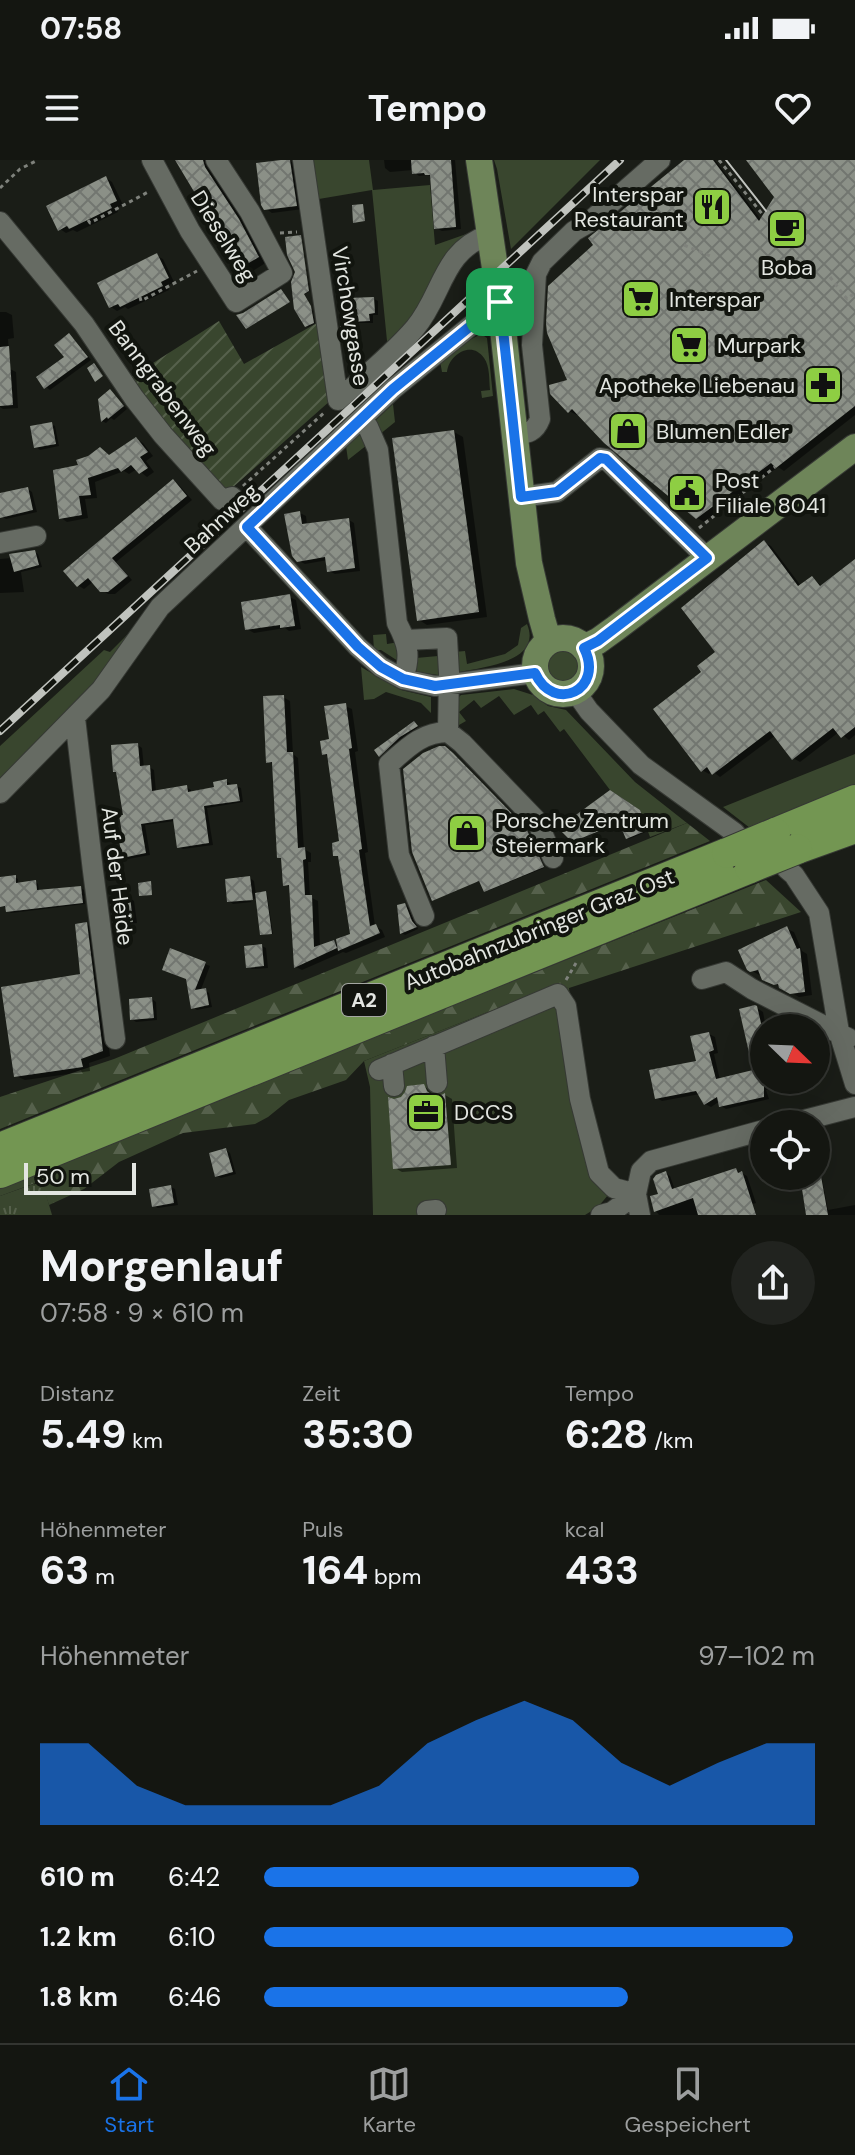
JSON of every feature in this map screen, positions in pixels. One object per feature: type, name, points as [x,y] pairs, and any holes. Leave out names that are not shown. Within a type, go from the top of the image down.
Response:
[{"type":"highway","name":"Autobahnzubringer Graz Ost","points":[[786,851],[855,800]]},
{"type":"highway","name":"Autobahnzubringer Graz Ost","points":[[0,1148],[737,852],[786,851],[855,828]]},
{"type":"highway","name":"Autobahnzubringer Graz Ost","points":[[0,1173],[737,852]]},
{"type":"main road","points":[[479,160],[523,433],[521,497],[529,563],[546,633],[552,640]]},
{"type":"main road","points":[[584,648],[598,641],[855,447]]},
{"type":"main road","points":[[569,639],[584,648],[590,659],[590,672],[575,691],[555,693],[539,682],[535,659],[541,648],[552,640],[569,639]]},
{"type":"street","name":"Dieselweg","points":[[152,160],[190,231],[236,302],[282,273],[250,212],[216,160]]},
{"type":"street","name":"Virchowgasse","points":[[303,160],[338,400]]},
{"type":"street","points":[[523,433],[537,427],[540,419],[532,345],[536,274],[542,262],[574,231],[588,223],[660,160]]},
{"type":"street","name":"Banngrabenweg","points":[[0,222],[84,324],[163,435],[222,500],[232,497]]},
{"type":"street","name":"Virchowgasse","points":[[338,400],[417,326],[455,257],[474,240],[489,235]]},
{"type":"street","name":"Bahnweg","points":[[0,793],[101,690],[160,607],[393,389],[500,302]]},
{"type":"street","points":[[362,419],[378,450],[397,623],[406,640],[408,665],[403,679]]},
{"type":"street","points":[[521,497],[557,492],[600,458],[606,459],[707,558]]},
{"type":"street","points":[[247,527],[358,647],[381,667],[403,679],[426,685],[449,685],[535,673]]},
{"type":"street","points":[[0,543],[36,536]]},
{"type":"street","points":[[406,640],[447,638],[448,732]]},
{"type":"street","points":[[575,691],[589,711],[641,765],[737,852]]},
{"type":"street","name":"Auf der Heide","points":[[75,718],[115,1039]]},
{"type":"street","points":[[424,916],[399,855],[389,764],[431,733],[448,732],[462,743],[537,821],[553,858]]},
{"type":"street","points":[[786,851],[794,875],[819,913],[855,1084]]},
{"type":"street","points":[[702,979],[726,972],[752,989],[847,1037]]},
{"type":"street","points":[[394,1086],[385,1067],[558,994],[566,1006],[580,1099],[599,1173],[614,1188],[636,1194]]},
{"type":"street","points":[[434,1046],[437,1083]]},
{"type":"street","points":[[830,1113],[855,1107]]},
{"type":"street","points":[[640,1215],[636,1194],[641,1171],[651,1161],[750,1134]]},
{"type":"street","points":[[601,1215],[612,1212],[636,1194]]},
{"type":"path","points":[[0,188],[20,169],[38,160]]},
{"type":"path","points":[[719,160],[763,215]]},
{"type":"path","points":[[88,220],[90,223],[164,183]]},
{"type":"path","points":[[261,235],[313,230]]},
{"type":"path","points":[[684,245],[710,256]]},
{"type":"path","points":[[140,297],[141,301],[211,264]]},
{"type":"path","points":[[830,277],[847,299],[852,295],[855,298]]},
{"type":"path","points":[[713,395],[730,372]]},
{"type":"path","points":[[232,497],[338,400]]},
{"type":"path","points":[[701,526],[775,467]]},
{"type":"path","points":[[558,994],[575,964]]},
{"type":"green space","points":[[308,160],[369,160],[373,190],[430,185],[435,245],[472,232],[448,253],[425,304],[388,351],[372,190],[313,200]]},
{"type":"green space","points":[[494,160],[600,160],[511,249]]},
{"type":"green space","points":[[219,321],[244,364],[317,323],[331,400],[232,488],[223,488],[147,408],[131,377]]},
{"type":"green space","points":[[481,334],[487,338],[493,396],[482,398],[481,391],[490,390],[486,361],[479,353],[468,350],[456,355],[447,372],[442,372],[440,361],[456,347]]},
{"type":"green space","points":[[393,404],[395,422],[379,435],[374,422]]},
{"type":"green space","points":[[363,431],[367,445],[348,460],[346,446]]},
{"type":"green space","points":[[527,624],[530,637],[519,655],[482,668],[460,672],[456,669],[454,652],[465,651],[467,664],[505,654],[518,645],[521,628]]},
{"type":"green space","points":[[129,633],[129,643],[78,704],[0,781],[0,746],[104,650],[110,652]]},
{"type":"green space","points":[[386,634],[387,644],[399,642],[398,661],[381,650],[374,650],[373,635]]},
{"type":"green space","points":[[558,648],[571,650],[578,656],[580,664],[579,672],[567,685],[558,685],[549,679],[544,670],[547,657]]},
{"type":"green space","points":[[438,656],[441,669],[438,675],[417,672],[416,658]]},
{"type":"green space","points":[[361,667],[401,690],[431,697],[431,713],[421,703],[386,692],[374,699],[364,700]]},
{"type":"green space","points":[[514,689],[533,695],[548,706],[566,710],[635,782],[687,823],[650,837],[640,810],[610,790],[564,729],[560,732],[544,711],[538,715],[531,705],[514,715],[499,696],[481,708],[474,700],[459,712],[466,721],[455,724],[454,702],[461,695]]},
{"type":"green space","points":[[855,754],[855,785],[750,828],[723,807]]},
{"type":"green space","points":[[687,823],[710,841],[0,1129],[0,1097],[114,1059]]},
{"type":"green space","points":[[766,880],[801,912],[485,1013],[364,1061],[346,1080],[289,1100],[255,1124],[183,1133],[119,1162],[84,1189],[49,1205],[41,1181],[0,1196],[0,1186]]},
{"type":"green space","points":[[561,986],[569,988],[587,1127],[614,1188],[598,1207],[585,1215],[373,1215],[370,1087],[364,1061]]},
{"type":"green space","points":[[42,1181],[52,1215],[0,1215],[0,1196]]},
{"type":"building","points":[[175,160],[203,160],[259,257],[240,268]]},
{"type":"building","points":[[290,160],[297,206],[264,210],[256,163]]},
{"type":"building","points":[[411,160],[451,160],[456,227],[434,229],[430,175],[412,174]]},
{"type":"building","name":"Murpark","points":[[684,160],[713,160],[759,221],[774,197],[746,160],[855,160],[855,406],[776,468],[771,463],[696,519],[604,443],[572,409],[568,413],[550,394],[549,385],[567,380],[547,333],[546,323],[548,286],[593,245],[588,238]]},
{"type":"building","points":[[106,176],[117,201],[110,204],[112,208],[69,229],[67,226],[58,231],[46,206]]},
{"type":"building","points":[[363,204],[365,221],[353,223],[352,205]]},
{"type":"building","points":[[301,235],[309,291],[304,294],[311,306],[314,323],[305,327],[294,309],[291,282],[295,272],[287,255],[285,237]]},
{"type":"building","points":[[157,253],[169,278],[161,282],[163,286],[120,307],[118,304],[109,308],[97,283]]},
{"type":"building","points":[[281,289],[290,302],[246,329],[236,315]]},
{"type":"building","points":[[374,297],[375,313],[369,314],[370,321],[349,322],[348,298]]},
{"type":"building","points":[[352,325],[354,340],[343,341],[340,326]]},
{"type":"building","points":[[69,333],[88,357],[44,389],[36,377],[64,357],[54,345]]},
{"type":"building","points":[[9,346],[13,405],[0,406],[0,347]]},
{"type":"building","points":[[94,363],[103,376],[95,382],[87,368]]},
{"type":"building","points":[[110,389],[124,406],[101,422],[98,399]]},
{"type":"building","points":[[52,422],[56,444],[34,448],[30,426]]},
{"type":"building","points":[[454,430],[479,612],[417,621],[392,438]]},
{"type":"building","points":[[136,437],[148,452],[140,457],[148,468],[139,474],[131,465],[121,472],[118,468],[88,478],[91,495],[79,496],[82,515],[59,519],[53,470],[78,465],[76,460],[100,447],[109,455]]},
{"type":"building","points":[[173,479],[187,496],[112,558],[128,576],[108,592],[100,592],[88,578],[77,587],[63,571]]},
{"type":"building","points":[[28,487],[33,510],[0,518],[0,493]]},
{"type":"building","points":[[300,511],[302,524],[349,518],[355,568],[327,572],[325,557],[297,562],[292,556],[284,514]]},
{"type":"building","points":[[764,540],[798,586],[812,576],[820,586],[855,559],[855,727],[841,738],[833,728],[792,760],[770,731],[712,775],[707,767],[701,772],[653,709],[701,672],[697,666],[715,652],[681,608]]},
{"type":"building","points":[[35,550],[39,565],[14,572],[9,554]]},
{"type":"building","points":[[290,594],[295,626],[245,630],[241,602]]},
{"type":"building","points":[[284,695],[287,752],[293,752],[298,848],[305,847],[305,895],[312,895],[314,947],[334,940],[337,948],[294,968],[289,885],[283,886],[281,858],[277,858],[272,762],[266,763],[263,696]]},
{"type":"building","points":[[346,703],[363,879],[370,926],[376,924],[380,933],[338,951],[336,939],[350,934],[338,856],[333,856],[332,843],[339,841],[327,754],[322,755],[320,741],[329,739],[324,706]]},
{"type":"building","points":[[414,721],[418,726],[400,737],[379,757],[374,750]]},
{"type":"building","points":[[138,743],[140,766],[150,765],[152,791],[187,785],[188,792],[214,787],[213,782],[227,779],[227,785],[237,784],[240,801],[204,806],[209,843],[177,848],[173,819],[141,824],[146,853],[122,858],[118,834],[122,833],[119,815],[123,815],[116,772],[113,772],[111,745]]},
{"type":"building","name":"Porsche Zentrum Steiermark","points":[[445,746],[453,753],[526,828],[544,867],[484,892],[479,881],[432,901],[412,852],[403,769],[423,753]]},
{"type":"building","points":[[610,790],[640,810],[648,830],[626,839],[619,823],[572,842],[558,828]]},
{"type":"building","points":[[16,875],[16,883],[36,880],[37,890],[81,886],[83,903],[6,912],[5,906],[0,907],[0,877]]},
{"type":"building","points":[[250,876],[253,900],[227,902],[225,879]]},
{"type":"building","points":[[151,881],[152,895],[139,896],[138,883]]},
{"type":"building","points":[[266,891],[272,934],[260,935],[255,893]]},
{"type":"building","points":[[130,896],[133,922],[113,924],[110,899]]},
{"type":"building","points":[[405,903],[417,927],[400,934],[397,905]]},
{"type":"building","points":[[87,922],[103,1051],[81,1059],[83,1067],[14,1077],[1,987],[80,974],[75,924]]},
{"type":"building","points":[[787,926],[797,949],[800,948],[805,992],[790,994],[779,988],[778,984],[762,980],[758,970],[747,970],[738,950]]},
{"type":"building","points":[[262,944],[264,966],[246,968],[244,946]]},
{"type":"building","points":[[170,948],[206,962],[195,990],[206,988],[209,1005],[191,1009],[186,979],[162,970]]},
{"type":"building","points":[[152,997],[154,1018],[130,1020],[129,999]]},
{"type":"building","points":[[755,1005],[759,1014],[750,1014],[750,1057],[739,1009]]},
{"type":"building","points":[[709,1032],[714,1050],[709,1052],[716,1079],[750,1071],[750,1094],[764,1094],[764,1097],[719,1107],[717,1097],[704,1105],[696,1091],[655,1099],[649,1070],[696,1061],[690,1036]]},
{"type":"building","points":[[424,1084],[432,1095],[445,1093],[451,1165],[393,1169],[388,1097],[401,1097],[407,1086]]},
{"type":"building","points":[[226,1148],[233,1172],[215,1177],[209,1153]]},
{"type":"building","points":[[736,1168],[738,1173],[742,1171],[756,1215],[698,1215],[693,1198],[654,1212],[650,1196],[658,1194],[653,1179],[656,1175],[666,1171],[672,1189]]},
{"type":"building","points":[[171,1185],[174,1203],[152,1207],[149,1189]]},
{"type":"building","points":[[802,1190],[824,1190],[828,1215],[806,1215]]},
{"type":"tram line","points":[[726,160],[766,211]]},
{"type":"railway","points":[[0,731],[620,160]]},
{"type":"place","name":"Interspar Restaurant","points":[[712,207]]},
{"type":"place","name":"Boba","points":[[787,229]]},
{"type":"place","name":"Interspar","points":[[641,299]]},
{"type":"place","name":"Murpark","points":[[689,345]]},
{"type":"place","name":"Apotheke Liebenau","points":[[823,385]]},
{"type":"place","name":"Blumen Edler","points":[[628,431]]},
{"type":"place","name":"Post Filiale 8041","points":[[687,493]]},
{"type":"place","name":"Porsche Zentrum Steiermark","points":[[467,833]]},
{"type":"place","name":"DCCS","points":[[426,1112]]},
{"type":"route","points":[[500,302],[521,497],[557,492],[600,458],[606,459],[707,558],[598,641],[584,648],[590,659],[590,672],[575,691],[565,694],[546,689],[535,673],[435,686],[403,679],[381,667],[358,647],[247,527],[393,389],[500,302]]}]
